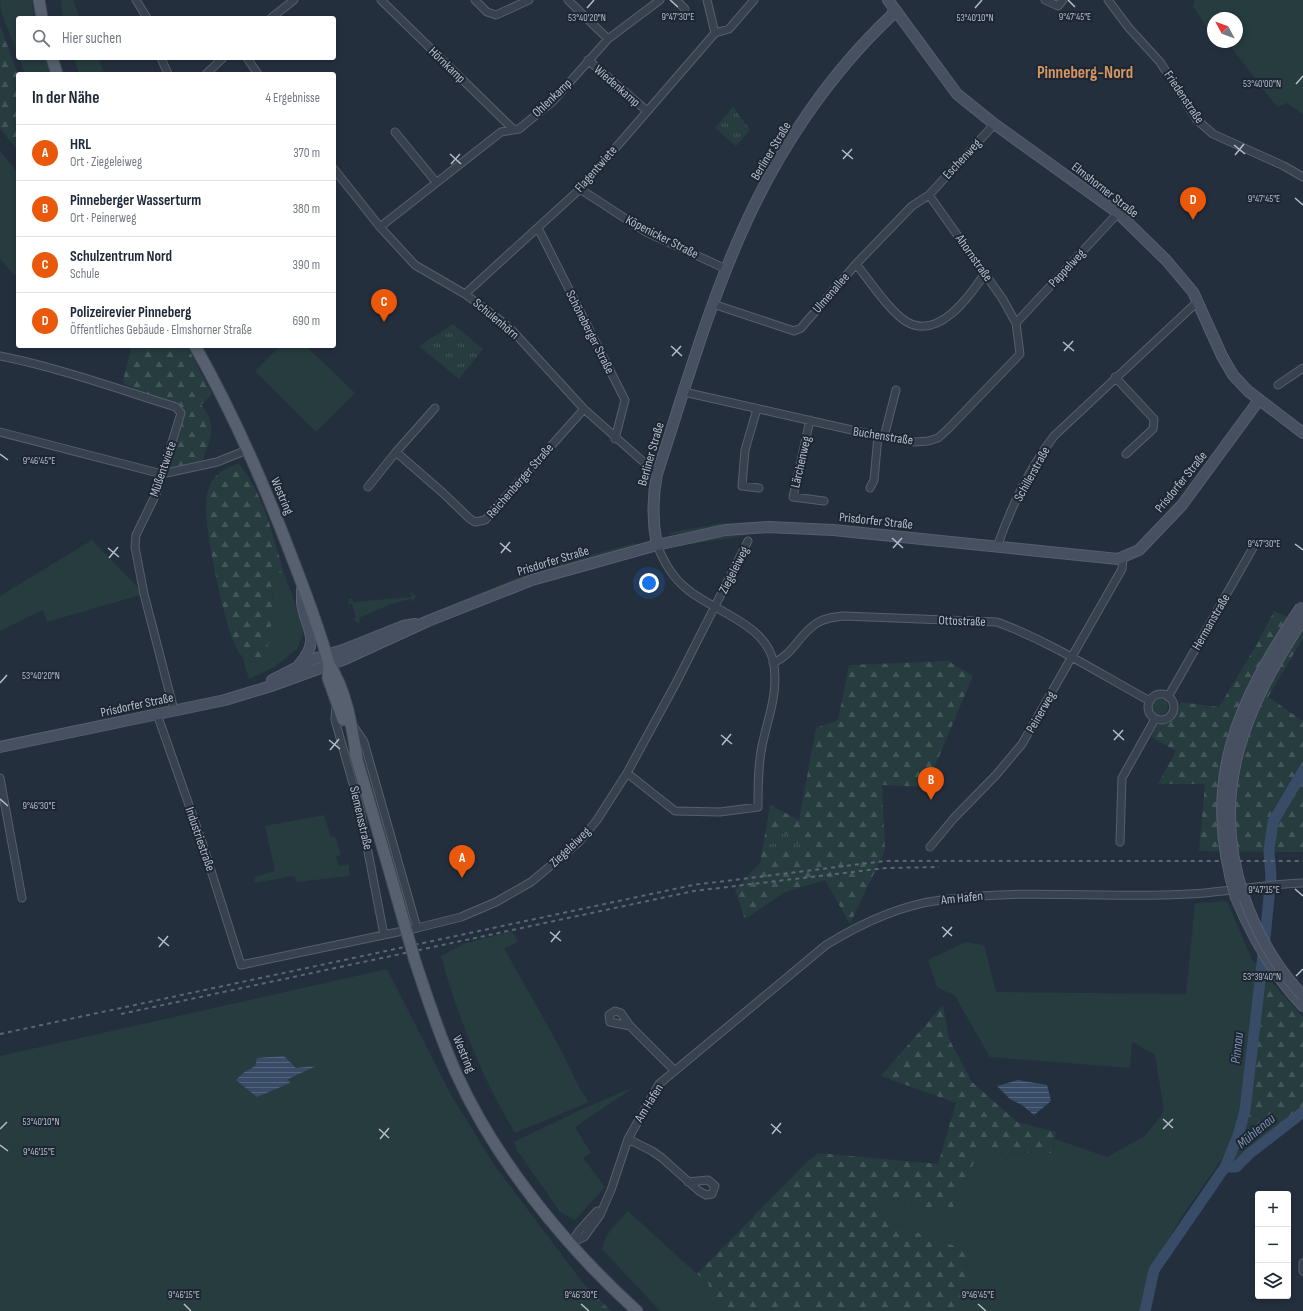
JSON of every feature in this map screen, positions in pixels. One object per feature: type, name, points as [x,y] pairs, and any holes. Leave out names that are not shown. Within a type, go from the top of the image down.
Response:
[{"type":"main road","points":[[39,0],[42,16]]},
{"type":"main road","name":"Elmshorner Straße","points":[[888,0],[957,94],[993,123],[1118,213],[1187,283],[1199,302],[1222,356],[1233,375],[1259,400],[1303,433]]},
{"type":"main road","name":"Berliner Straße","points":[[657,545],[652,518],[652,497],[657,474],[726,269],[744,226],[784,152],[811,110],[856,51],[892,16],[894,9]]},
{"type":"main road","points":[[53,60],[56,72]]},
{"type":"main road","name":"Westring","points":[[196,348],[247,450],[276,516],[302,585],[327,659],[336,675],[352,725],[357,759]]},
{"type":"main road","name":"Prisdorfer Straße","points":[[0,747],[225,700],[246,694],[327,659],[343,650],[403,626],[428,621],[532,580],[657,545],[725,530],[758,527],[787,527],[997,547],[1113,560],[1123,558],[1139,550],[1182,505],[1259,400]]},
{"type":"main road","points":[[299,666],[307,654],[312,636],[302,604],[302,585]]},
{"type":"main road","points":[[1302,606],[1268,658],[1242,711],[1232,741],[1224,775],[1222,831],[1227,863],[1239,905],[1247,925],[1268,962],[1288,990],[1303,1006]]},
{"type":"main road","points":[[1303,619],[1270,672],[1242,735],[1233,772],[1230,820],[1232,848],[1237,875],[1252,918],[1282,971],[1303,996]]},
{"type":"main road","name":"Prisdorfer Straße","points":[[246,694],[299,666],[327,659]]},
{"type":"main road","name":"Westring","points":[[327,659],[328,678],[357,759],[416,961],[436,1024],[461,1083],[505,1158],[543,1211],[571,1243],[637,1311]]},
{"type":"street","points":[[136,0],[146,16]]},
{"type":"street","points":[[274,16],[294,0]]},
{"type":"street","name":"Hörnkamp","points":[[381,0],[513,129]]},
{"type":"street","points":[[474,0],[487,12],[496,15],[529,0]]},
{"type":"street","points":[[568,0],[608,39]]},
{"type":"street","name":"Ohlenkamp","points":[[380,227],[502,132],[518,129],[553,101],[608,39],[660,0]]},
{"type":"street","points":[[676,0],[685,9]]},
{"type":"street","points":[[707,0],[715,33]]},
{"type":"street","name":"Flagentwiete","points":[[466,294],[580,189],[715,33],[729,29],[754,0]]},
{"type":"street","points":[[1045,0],[1058,6],[1063,0]]},
{"type":"street","name":"Friedenstraße","points":[[1108,0],[1129,28],[1160,62],[1197,120],[1213,134],[1284,166],[1303,177]]},
{"type":"street","points":[[162,60],[167,72]]},
{"type":"street","points":[[208,72],[221,60]]},
{"type":"street","points":[[248,60],[256,72]]},
{"type":"street","name":"Wiedenkamp","points":[[588,60],[646,111]]},
{"type":"street","name":"Eschenweg","points":[[929,195],[993,123]]},
{"type":"street","points":[[395,132],[436,182]]},
{"type":"street","name":"Schulenhörn","points":[[336,172],[380,227],[415,265],[466,294],[509,327],[584,409],[615,439],[657,474]]},
{"type":"street","name":"Köpenicker Straße","points":[[580,189],[646,232],[726,269]]},
{"type":"street","name":"Ulmenallee","points":[[714,304],[794,331],[801,328],[856,264],[912,206],[929,195]]},
{"type":"street","name":"Ahornstraße","points":[[929,195],[985,273],[1016,323]]},
{"type":"street","name":"Pappelweg","points":[[1016,323],[1118,213]]},
{"type":"street","name":"Schöneberger Straße","points":[[538,228],[625,400],[615,439]]},
{"type":"street","points":[[856,264],[896,313],[907,322],[920,326],[932,326],[946,317],[967,298],[985,273]]},
{"type":"street","name":"Schillerstraße","points":[[997,547],[1025,480],[1037,458],[1054,436],[1116,377],[1199,302]]},
{"type":"street","name":"Buchenstraße","points":[[684,392],[881,437],[915,442],[928,441],[938,438],[948,430],[1020,354],[1016,323]]},
{"type":"street","name":"Müßentwiete","points":[[0,356],[30,362],[114,386],[176,407],[181,414],[156,494],[136,535],[135,547],[144,594],[174,710]]},
{"type":"street","points":[[1278,386],[1303,368]]},
{"type":"street","points":[[1116,377],[1154,419],[1153,429],[1126,454]]},
{"type":"street","points":[[870,488],[874,480],[881,437],[896,390]]},
{"type":"street","points":[[368,487],[396,452],[435,408]]},
{"type":"street","name":"Reichenberger Straße","points":[[396,452],[469,518],[475,522],[480,522],[485,520],[584,409]]},
{"type":"street","points":[[757,409],[745,450],[742,486],[759,488]]},
{"type":"street","name":"Lärchenweg","points":[[810,420],[792,497],[824,501]]},
{"type":"street","points":[[0,432],[162,474],[217,462],[247,450]]},
{"type":"street","name":"Ziegeleiweg","points":[[241,965],[417,928],[479,910],[531,882],[579,842],[597,820],[627,773],[676,683],[748,541]]},
{"type":"street","name":"Berliner Straße","points":[[627,773],[675,810],[720,812],[758,807],[758,776],[762,746],[775,690],[773,663],[762,640],[754,631],[735,617],[715,607],[688,590],[677,581],[663,559],[657,545]]},
{"type":"street","name":"Hermanstraße","points":[[1168,697],[1254,546]]},
{"type":"street","name":"Peinerweg","points":[[930,847],[954,818],[996,775],[1022,744],[1073,658],[1094,617],[1122,570],[1123,558]]},
{"type":"street","name":"Ottostraße","points":[[773,663],[784,658],[808,630],[817,623],[826,619],[844,616],[997,622],[1017,630],[1073,658],[1150,701]]},
{"type":"street","points":[[1156,696],[1168,697],[1173,702],[1173,712],[1167,719],[1155,719],[1148,709],[1150,701],[1156,696]]},
{"type":"street","name":"Siemensstraße","points":[[337,702],[335,720],[368,844],[384,935]]},
{"type":"street","name":"Industriestraße","points":[[157,714],[202,842],[241,965]]},
{"type":"street","points":[[1120,842],[1122,778],[1155,719]]},
{"type":"street","name":"Siemensstraße","points":[[352,725],[364,742],[417,928]]},
{"type":"street","points":[[0,778],[22,898]]},
{"type":"street","name":"Am Hafen","points":[[571,1243],[584,1237],[600,1215],[611,1190],[628,1139],[659,1084],[826,945],[847,932],[895,912],[940,900],[1003,894],[1189,894],[1265,885],[1303,883]]},
{"type":"street","points":[[630,1026],[674,1070]]},
{"type":"street","points":[[628,1139],[652,1151],[688,1182]]},
{"type":"street","points":[[1303,1263],[1303,1270]]},
{"type":"green space","points":[[0,0],[32,0],[34,16],[16,16],[16,49],[1,12]]},
{"type":"green space","points":[[61,0],[73,0],[79,16],[63,16]]},
{"type":"green space","points":[[1195,0],[1303,0],[1303,114],[1287,103],[1277,107],[1232,48],[1243,48],[1243,12],[1207,12],[1207,28],[1193,6]]},
{"type":"green space","points":[[0,25],[17,72],[16,148],[0,128]]},
{"type":"green space","points":[[20,60],[47,60],[50,72],[24,72]]},
{"type":"green space","points":[[75,60],[99,60],[104,72],[78,72]]},
{"type":"green space","points":[[733,107],[750,130],[736,146],[715,128]]},
{"type":"green space","points":[[0,151],[16,171],[16,275],[0,259]]},
{"type":"green space","points":[[453,324],[483,349],[459,379],[419,346]]},
{"type":"green space","points":[[131,348],[188,348],[212,394],[201,405],[210,419],[211,426],[210,440],[202,463],[168,470],[183,421],[184,408],[124,384],[123,380]]},
{"type":"green space","points":[[278,348],[308,348],[355,393],[316,432],[255,371]]},
{"type":"green space","points":[[239,464],[255,489],[267,516],[284,573],[270,573],[272,585],[272,620],[262,665],[246,659],[236,647],[230,631],[218,586],[209,539],[206,509],[208,489],[217,475],[230,467]]},
{"type":"green space","points":[[721,523],[721,526],[670,535],[669,533]]},
{"type":"green space","points":[[756,532],[743,536],[673,547],[715,537]]},
{"type":"green space","points":[[92,540],[144,594],[47,622],[43,610],[0,631],[0,596]]},
{"type":"green space","points":[[635,543],[635,545],[531,577],[430,616],[429,614],[511,580],[553,565]]},
{"type":"green space","points":[[270,573],[284,573],[305,630],[297,649],[273,668],[249,679],[242,656],[261,665],[268,642],[272,619],[272,585]]},
{"type":"green space","points":[[411,592],[416,596],[413,602],[411,599],[391,604],[359,618],[360,622],[353,619],[356,618],[352,604],[348,605],[349,599],[352,598],[353,602],[411,597]]},
{"type":"green space","points":[[1274,611],[1303,623],[1303,638],[1268,697],[1303,721],[1303,852],[1199,851],[1205,784],[1158,784],[1176,751],[1151,737],[1157,725],[1170,721],[1176,716],[1180,702],[1219,707],[1257,644]]},
{"type":"green space","points":[[948,661],[973,676],[926,787],[882,785],[885,850],[850,924],[825,880],[785,892],[745,919],[735,890],[760,863],[770,805],[799,820],[816,728],[838,720],[849,665]]},
{"type":"green space","points":[[1160,699],[1166,701],[1168,707],[1166,713],[1160,715],[1154,713],[1152,707],[1154,701]]},
{"type":"green space","points":[[324,815],[331,837],[335,836],[341,855],[336,856],[338,866],[349,864],[349,876],[297,882],[294,876],[254,883],[255,877],[275,871],[265,826]]},
{"type":"green space","points":[[767,832],[785,832],[802,847],[768,851]]},
{"type":"green space","points":[[1227,901],[1252,960],[1267,977],[1245,1110],[1222,1159],[1180,1219],[1156,1262],[1141,1311],[965,1311],[966,1271],[971,1252],[881,1219],[881,1195],[950,1214],[979,1152],[1052,1153],[1055,1139],[1107,1157],[1146,1135],[1164,1111],[1155,1055],[1132,1042],[1130,1068],[990,1057],[955,996],[937,987],[928,960],[965,942],[984,945],[996,992],[1186,994],[1195,903]]},
{"type":"green space","points":[[512,931],[518,942],[504,948],[560,1048],[580,1089],[589,1102],[515,1133],[492,1091],[472,1047],[455,1002],[441,956],[463,944]]},
{"type":"green space","points":[[387,969],[451,1095],[495,1166],[604,1311],[0,1311],[0,1056]]},
{"type":"green space","points":[[1267,977],[1303,1017],[1303,1112],[1249,1154],[1236,1167],[1225,1167],[1238,1136],[1245,1110]]},
{"type":"green space","points":[[943,1005],[949,1039],[972,1082],[1017,1122],[1056,1132],[1052,1153],[979,1152],[950,1214],[881,1195],[881,1219],[971,1252],[966,1271],[965,1311],[714,1311],[708,1282],[697,1274],[806,1163],[818,1153],[938,1164],[956,1103],[881,1076]]},
{"type":"green space","points":[[634,1087],[575,1127],[591,1153],[583,1158],[605,1187],[575,1220],[560,1212],[517,1150],[514,1142],[580,1110]]},
{"type":"green space","points":[[628,1211],[697,1274],[708,1282],[714,1311],[660,1311],[602,1249],[609,1233]]},
{"type":"green space","points":[[583,1283],[611,1311],[604,1311]]},
{"type":"water","points":[[284,1056],[296,1068],[316,1066],[288,1079],[290,1083],[257,1097],[236,1080],[243,1073],[255,1066],[257,1058]]},
{"type":"water","points":[[1018,1080],[1047,1085],[1051,1101],[1034,1115],[1022,1105],[1010,1099],[997,1086]]},
{"type":"waterway","name":"Pinnau","points":[[1145,1311],[1154,1270],[1225,1167],[1238,1136],[1245,1110],[1265,938],[1271,877],[1269,850],[1273,822],[1303,771]]},
{"type":"waterway","name":"Mühlenau","points":[[1225,1167],[1236,1167],[1249,1154],[1303,1112]]},
{"type":"railway","points":[[0,1034],[693,885],[885,861],[1303,861]]},
{"type":"railway","points":[[121,1014],[694,891],[886,868],[939,867]]},
{"type":"place","name":"Polizeirevier Pinneberg","points":[[1193,220]]},
{"type":"place","name":"Schulzentrum Nord","points":[[384,322]]},
{"type":"place","name":"Pinneberger Wasserturm","points":[[931,800]]},
{"type":"place","name":"HRL","points":[[462,878]]},
{"type":"district","name":"Pinneberg-Nord","points":[[1085,73]]}]
